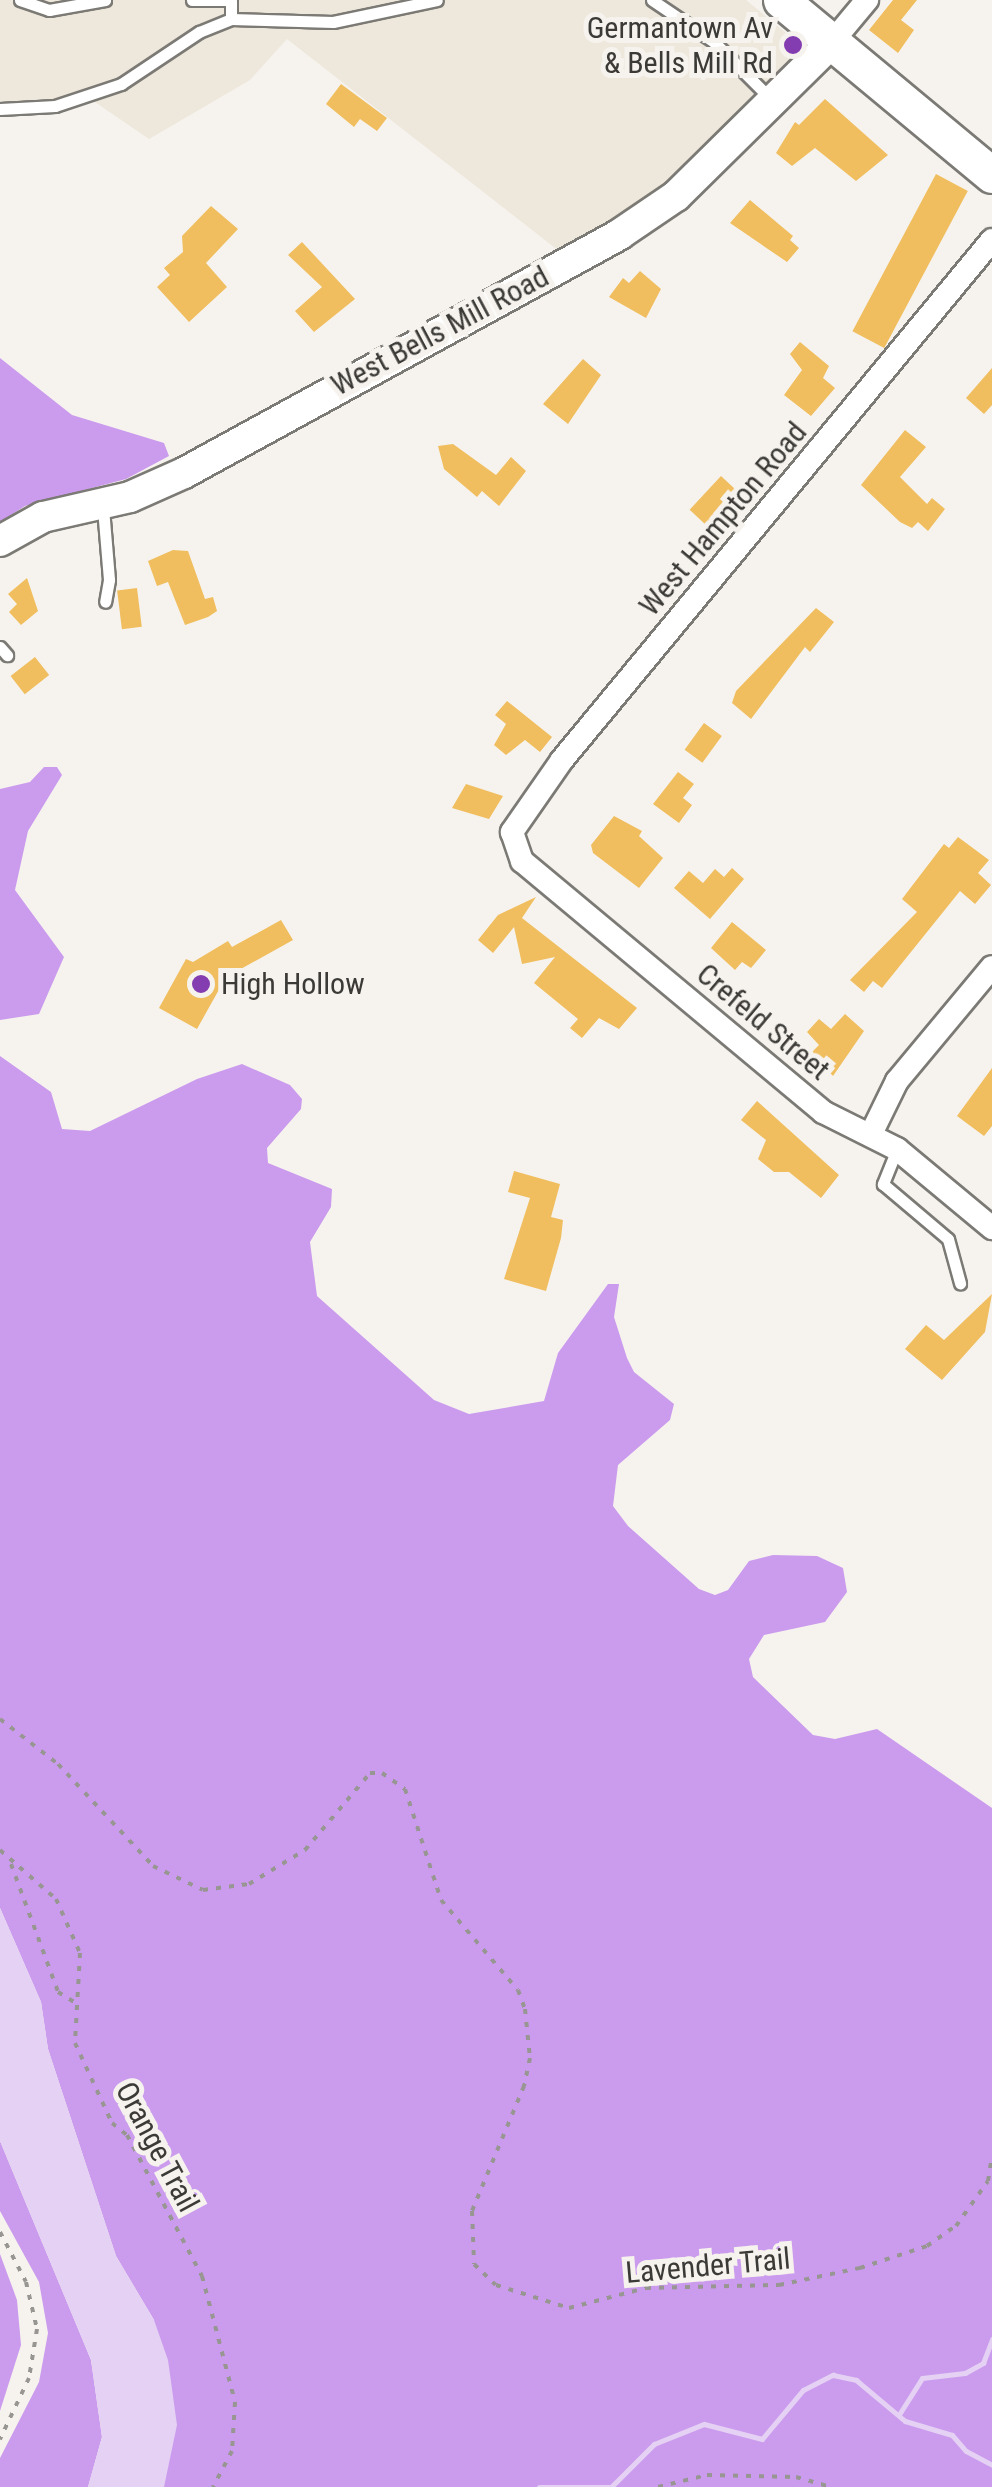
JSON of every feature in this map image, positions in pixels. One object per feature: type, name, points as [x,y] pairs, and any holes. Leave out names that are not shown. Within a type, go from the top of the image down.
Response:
[{"type":"main road","points":[[782,0],[992,175]]},
{"type":"street","points":[[832,42],[866,0]]},
{"type":"street","name":"West Bells Mill Road","points":[[0,541],[43,516],[103,503],[184,472],[620,234],[676,196],[832,42]]},
{"type":"street","name":"West Hampton Road","points":[[512,841],[517,818],[562,760],[992,240]]},
{"type":"street","name":"Crefeld Street","points":[[512,841],[522,861],[823,1112],[897,1150],[992,1228]]},
{"type":"street","points":[[871,1134],[888,1094],[992,966]]},
{"type":"lane","points":[[20,0],[50,10],[104,0]]},
{"type":"lane","points":[[192,0],[230,0],[232,19]]},
{"type":"lane","points":[[0,108],[55,106],[100,94],[232,19],[333,22],[437,0]]},
{"type":"lane","points":[[652,0],[714,42],[773,102]]},
{"type":"lane","points":[[103,503],[110,580],[105,602]]},
{"type":"lane","points":[[897,1150],[883,1184],[948,1239],[960,1283]]},
{"type":"path","name":"Lavender Trail","points":[[0,1719],[58,1764],[153,1866],[203,1890],[242,1887],[296,1856],[328,1830],[365,1776],[386,1775],[406,1789],[441,1900],[518,1990],[525,2008],[527,2075],[472,2211],[474,2264],[489,2281],[569,2308],[646,2288],[766,2286],[860,2268],[926,2246],[956,2226],[988,2181],[992,2156]]},
{"type":"path","name":"Orange Trail","points":[[0,1850],[56,1899],[80,1953],[74,2002],[75,2044],[112,2123],[127,2135],[168,2209],[212,2308],[236,2415],[232,2451],[213,2487]]},
{"type":"path","points":[[8,1860],[58,1992],[74,2002]]},
{"type":"path","points":[[0,2232],[26,2282],[37,2329],[29,2378],[0,2439]]},
{"type":"path","points":[[658,2487],[707,2475],[796,2476],[832,2487]]},
{"type":"shaded area","points":[[0,0],[746,0],[808,51],[647,204],[559,251],[287,39],[250,80],[149,139],[92,100],[0,111]]},
{"type":"shaded area","points":[[0,358],[72,415],[164,443],[169,456],[126,479],[25,506],[0,522]]},
{"type":"shaded area","points":[[44,767],[57,767],[62,775],[28,831],[15,890],[64,957],[39,1014],[0,1020],[0,789],[30,782]]},
{"type":"shaded area","points":[[0,1056],[51,1092],[62,1129],[90,1131],[197,1079],[242,1064],[290,1085],[302,1099],[301,1109],[267,1148],[268,1163],[332,1189],[331,1207],[310,1242],[317,1296],[434,1400],[469,1414],[544,1401],[558,1353],[608,1284],[619,1284],[614,1317],[627,1358],[634,1372],[674,1404],[670,1420],[618,1465],[613,1506],[628,1526],[699,1589],[715,1595],[728,1590],[749,1561],[773,1555],[817,1556],[843,1568],[847,1592],[825,1622],[764,1635],[749,1659],[753,1677],[813,1735],[835,1739],[877,1729],[992,1808],[992,2487],[164,2487],[154,2320],[116,2256],[48,2049],[41,2002],[0,1908]]},
{"type":"shaded area","points":[[0,1908],[41,2002],[48,2049],[116,2256],[154,2320],[168,2360],[177,2425],[164,2487],[88,2487],[102,2437],[91,2360],[0,2141]]},
{"type":"shaded area","points":[[0,2141],[91,2360],[102,2437],[88,2487],[0,2487],[0,2458],[39,2382],[48,2333],[39,2282],[0,2211]]},
{"type":"shaded area","points":[[0,2254],[17,2300],[21,2345],[0,2411]]},
{"type":"building","points":[[893,0],[917,0],[901,20],[914,30],[898,53],[869,30]]},
{"type":"building","points":[[341,84],[387,118],[377,131],[360,119],[354,127],[326,104]]},
{"type":"building","points":[[825,99],[888,155],[856,181],[815,148],[792,166],[776,153],[795,122],[799,125]]},
{"type":"building","points":[[936,174],[968,191],[884,348],[852,331]]},
{"type":"building","points":[[750,200],[793,236],[790,240],[799,248],[787,262],[730,223]]},
{"type":"building","points":[[211,206],[238,229],[206,263],[227,287],[189,322],[157,287],[170,275],[164,268],[183,252],[182,236]]},
{"type":"building","points":[[302,242],[355,299],[314,332],[295,311],[322,287],[288,255]]},
{"type":"building","points":[[640,271],[661,289],[646,318],[609,297],[623,278],[629,283]]},
{"type":"building","points":[[800,342],[829,366],[823,378],[835,388],[811,416],[784,395],[802,370],[790,354]]},
{"type":"building","points":[[583,359],[601,375],[568,424],[543,404]]},
{"type":"building","points":[[992,368],[992,405],[984,414],[966,398]]},
{"type":"building","points":[[905,430],[926,447],[900,477],[927,504],[932,498],[945,509],[928,531],[918,522],[912,528],[900,522],[861,485]]},
{"type":"building","points":[[453,444],[496,475],[511,457],[526,471],[499,506],[482,491],[477,497],[444,469],[438,446]]},
{"type":"building","points":[[721,476],[745,499],[714,532],[690,510]]},
{"type":"building","points":[[173,550],[188,551],[205,599],[213,597],[217,611],[185,625],[168,582],[157,586],[148,561]]},
{"type":"building","points":[[27,578],[38,611],[21,625],[9,612],[17,604],[8,594]]},
{"type":"building","points":[[137,588],[142,627],[122,629],[117,590]]},
{"type":"building","points":[[816,608],[834,622],[810,652],[805,647],[751,719],[732,703],[736,691]]},
{"type":"building","points":[[35,657],[49,675],[25,694],[11,676]]},
{"type":"building","points":[[507,701],[552,737],[540,752],[525,740],[506,755],[494,745],[506,724],[495,715]]},
{"type":"building","points":[[704,723],[722,736],[702,763],[685,750]]},
{"type":"building","points":[[678,772],[694,784],[683,798],[692,805],[679,823],[653,804]]},
{"type":"building","points":[[466,784],[503,796],[489,819],[452,808]]},
{"type":"building","points":[[614,816],[642,831],[639,836],[663,858],[639,888],[593,853],[591,845]]},
{"type":"building","points":[[958,837],[989,860],[978,873],[991,885],[975,904],[960,891],[882,988],[873,981],[864,992],[850,980],[917,912],[902,899],[944,844],[949,848]]},
{"type":"building","points":[[732,868],[744,879],[710,919],[674,888],[689,871],[703,883],[715,869],[724,877]]},
{"type":"building","points":[[536,897],[522,918],[637,1008],[619,1029],[599,1018],[582,1038],[570,1028],[578,1019],[534,983],[555,957],[522,964],[514,927],[493,953],[478,940],[498,915]]},
{"type":"building","name":"High Hollow","points":[[281,920],[293,940],[230,975],[231,985],[221,986],[197,1029],[159,1008],[186,959],[193,962],[228,941],[232,947]]},
{"type":"building","points":[[732,922],[766,950],[751,968],[742,962],[735,970],[711,948]]},
{"type":"building","points":[[845,1014],[864,1031],[833,1076],[811,1053],[819,1045],[807,1032],[819,1019],[831,1029]]},
{"type":"building","points":[[992,1068],[992,1126],[984,1136],[957,1116]]},
{"type":"building","points":[[757,1101],[839,1175],[821,1198],[789,1172],[774,1172],[758,1159],[766,1140],[741,1120]]},
{"type":"building","points":[[514,1171],[560,1184],[551,1217],[563,1220],[561,1238],[546,1291],[504,1279],[530,1198],[508,1192]]},
{"type":"building","points":[[992,1294],[985,1332],[942,1380],[905,1349],[926,1325],[944,1340]]},
{"type":"waterway","points":[[900,2413],[922,2378],[965,2373],[983,2363],[992,2339]]},
{"type":"waterway","points":[[539,2487],[611,2487],[654,2444],[704,2424],[762,2439],[803,2390],[833,2375],[856,2380],[905,2421],[952,2435],[966,2451],[992,2465]]},
{"type":"place","name":"Germantown Av & Bells Mill Rd","points":[[793,45]]},
{"type":"place","name":"High Hollow","points":[[201,984]]}]
